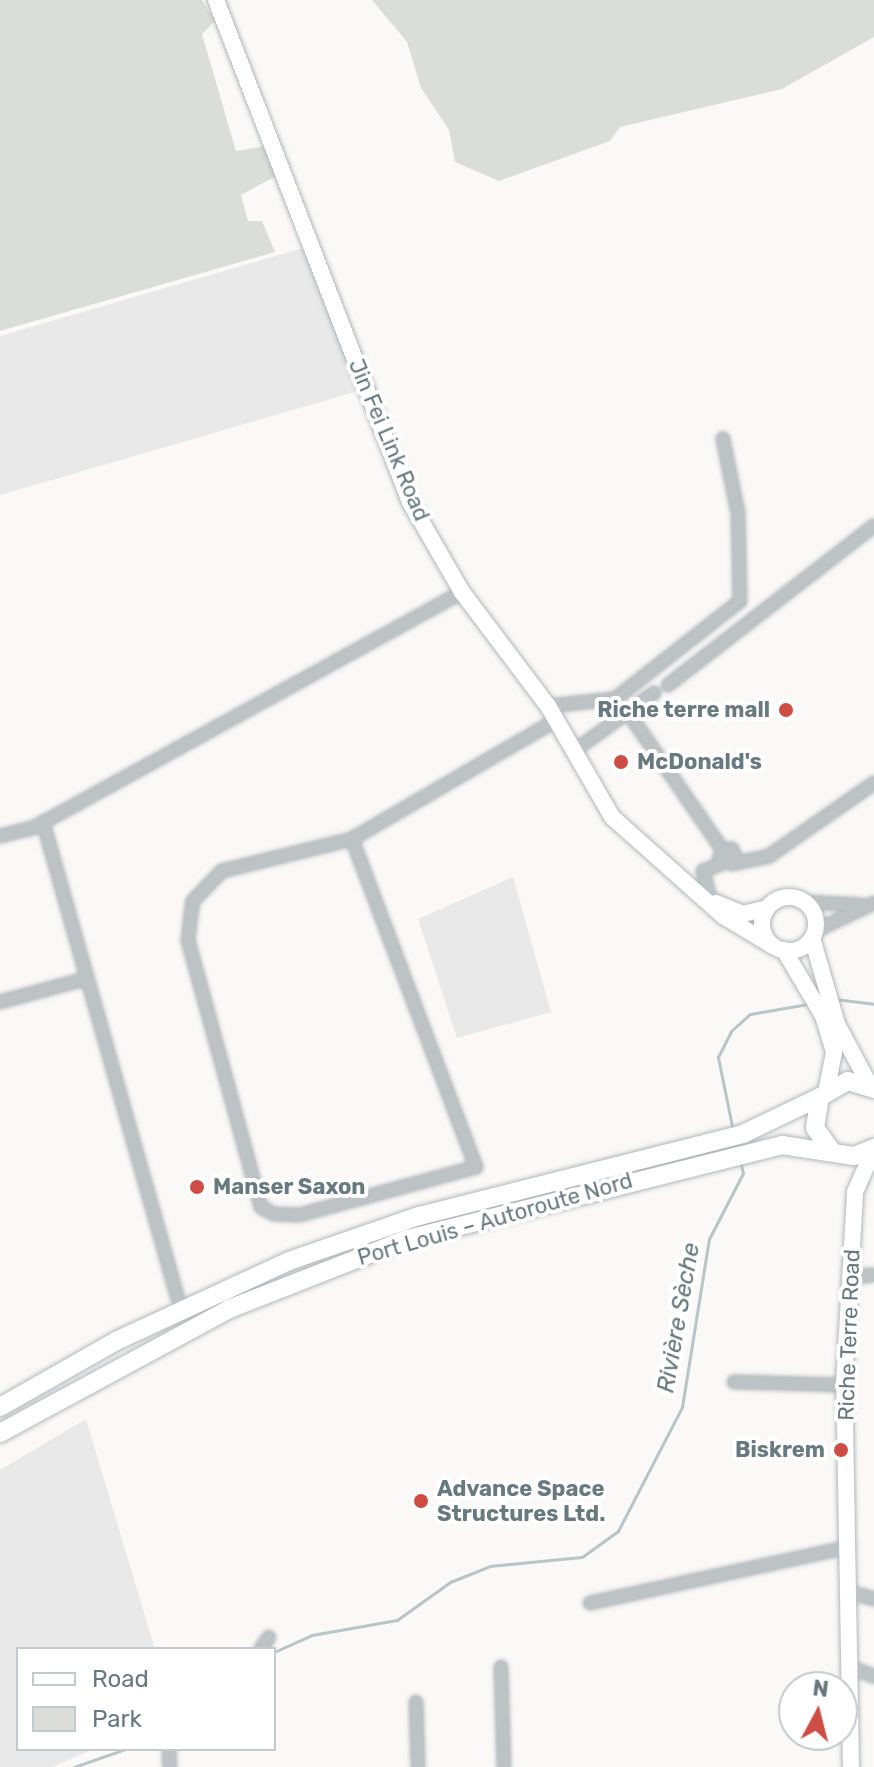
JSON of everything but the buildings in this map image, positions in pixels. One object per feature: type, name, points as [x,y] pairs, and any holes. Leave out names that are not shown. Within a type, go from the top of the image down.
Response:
[{"type":"highway","name":"Port Louis – Autoroute Nord","points":[[0,1433],[229,1309],[326,1269],[458,1225],[727,1147],[743,1134],[848,1081],[872,1087]]},
{"type":"highway","points":[[824,1093],[815,1128],[839,1154],[874,1149]]},
{"type":"highway","name":"Port Louis – Autoroute Nord","points":[[0,1407],[116,1341],[289,1261],[433,1212],[727,1147],[750,1152],[811,1145],[839,1154]]},
{"type":"main road","name":"Jin Fei Link Road","points":[[216,0],[410,502],[462,592],[577,748]]},
{"type":"main road","points":[[577,748],[618,816],[654,852],[711,901],[779,948]]},
{"type":"main road","points":[[711,901],[743,914],[767,908],[789,897],[805,902],[837,1024],[872,1087]]},
{"type":"main road","points":[[767,908],[762,924],[823,1016],[834,1052],[824,1093]]},
{"type":"main road","points":[[779,948],[813,934]]},
{"type":"main road","points":[[855,1192],[874,1149]]},
{"type":"main road","points":[[839,1154],[855,1192]]},
{"type":"main road","name":"Riche Terre Road","points":[[851,1767],[844,1385],[855,1192]]},
{"type":"street","points":[[352,839],[476,1167],[299,1215],[274,1214],[261,1207],[188,940],[193,901],[222,871],[352,839],[552,714],[615,699],[740,601],[738,513],[723,439]]},
{"type":"street","points":[[668,685],[874,526]]},
{"type":"street","points":[[0,836],[43,822],[462,592]]},
{"type":"street","points":[[577,748],[654,693]]},
{"type":"street","points":[[627,711],[727,857]]},
{"type":"street","points":[[711,901],[703,871],[727,857],[759,860],[874,783]]},
{"type":"street","points":[[43,822],[177,1297]]},
{"type":"street","points":[[805,902],[869,904]]},
{"type":"street","points":[[813,934],[869,904]]},
{"type":"street","points":[[0,1002],[85,979]]},
{"type":"street","points":[[850,1277],[874,1275]]},
{"type":"street","points":[[734,1382],[844,1385]]},
{"type":"street","points":[[590,1603],[849,1547]]},
{"type":"street","points":[[850,1592],[874,1599]]},
{"type":"street","points":[[262,1647],[269,1637]]},
{"type":"street","points":[[501,1667],[504,1767]]},
{"type":"street","points":[[850,1667],[874,1676]]},
{"type":"street","points":[[416,1702],[418,1767]]},
{"type":"shaded area","points":[[303,248],[365,389],[0,495],[0,336]]},
{"type":"shaded area","points":[[513,877],[551,1012],[457,1038],[418,919]]},
{"type":"shaded area","points":[[86,1419],[154,1647],[16,1647],[16,1751],[89,1751],[52,1767],[0,1767],[0,1470]]},
{"type":"green space","points":[[0,0],[202,0],[215,21],[202,34],[236,151],[267,146],[278,175],[241,195],[248,221],[262,221],[275,252],[0,331]]},
{"type":"green space","points":[[372,0],[874,0],[874,37],[782,89],[620,127],[610,141],[499,181],[455,162],[449,130],[421,88],[407,42]]},
{"type":"waterway","name":"Rivière Sèche","points":[[835,999],[874,1004]]},
{"type":"waterway","name":"Rivière Sèche","points":[[733,1131],[718,1057],[731,1031],[750,1014],[808,1004]]},
{"type":"waterway","name":"Rivière Sèche","points":[[276,1651],[312,1635],[397,1620],[450,1582],[490,1566],[582,1557],[618,1531],[682,1407],[709,1239],[743,1173],[740,1161]]},
{"type":"waterway","name":"Rivière Sèche","points":[[74,1767],[119,1751]]},
{"type":"place","name":"Riche terre mall","points":[[786,710]]},
{"type":"place","name":"McDonald's","points":[[621,762]]},
{"type":"place","name":"Manser Saxon","points":[[197,1187]]},
{"type":"place","name":"Biskrem","points":[[841,1450]]},
{"type":"place","name":"Advance Space Structures Ltd.","points":[[421,1501]]}]
